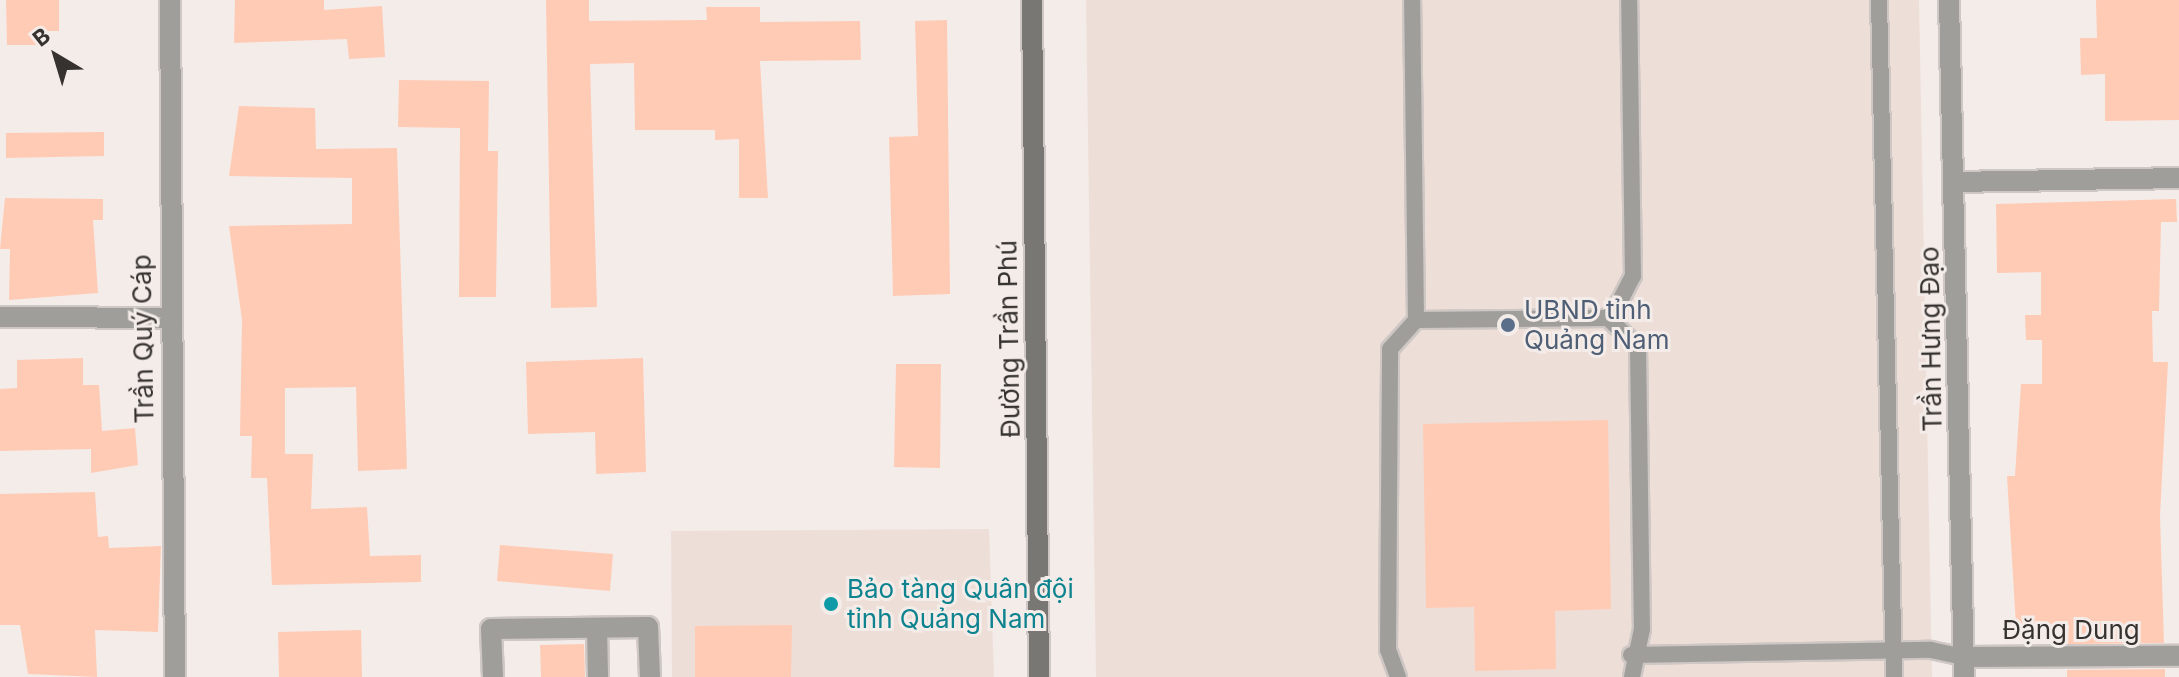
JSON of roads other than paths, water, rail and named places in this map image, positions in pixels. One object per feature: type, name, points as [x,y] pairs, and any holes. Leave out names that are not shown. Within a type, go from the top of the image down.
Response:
[{"type":"main road","name":"Đường Trần Phú","points":[[1032,0],[1039,677]]},
{"type":"street","name":"Trần Quý Cáp","points":[[170,0],[168,318],[175,677]]},
{"type":"street","name":"Trần Hưng Đạo","points":[[1949,0],[1964,667]]},
{"type":"street","points":[[1953,182],[2179,178]]},
{"type":"street","points":[[0,317],[168,318]]},
{"type":"street","points":[[493,677],[491,629],[648,627],[650,677]]},
{"type":"street","points":[[597,628],[598,677]]},
{"type":"street","name":"Đặng Dung","points":[[1964,667],[2179,656]]},
{"type":"lane","points":[[1398,677],[1388,650],[1390,349],[1416,320],[1412,0]]},
{"type":"lane","points":[[1608,318],[1633,276],[1629,0]]},
{"type":"lane","points":[[1879,0],[1894,677]]},
{"type":"lane","points":[[1416,320],[1608,318],[1638,347],[1642,629],[1631,655],[1632,677]]},
{"type":"lane","points":[[1631,655],[1894,651],[1964,667]]},
{"type":"place","name":"UBND tỉnh Quảng Nam","points":[[1508,325]]},
{"type":"place","name":"Bảo tàng Quân đội tỉnh Quảng Nam","points":[[831,604]]}]
